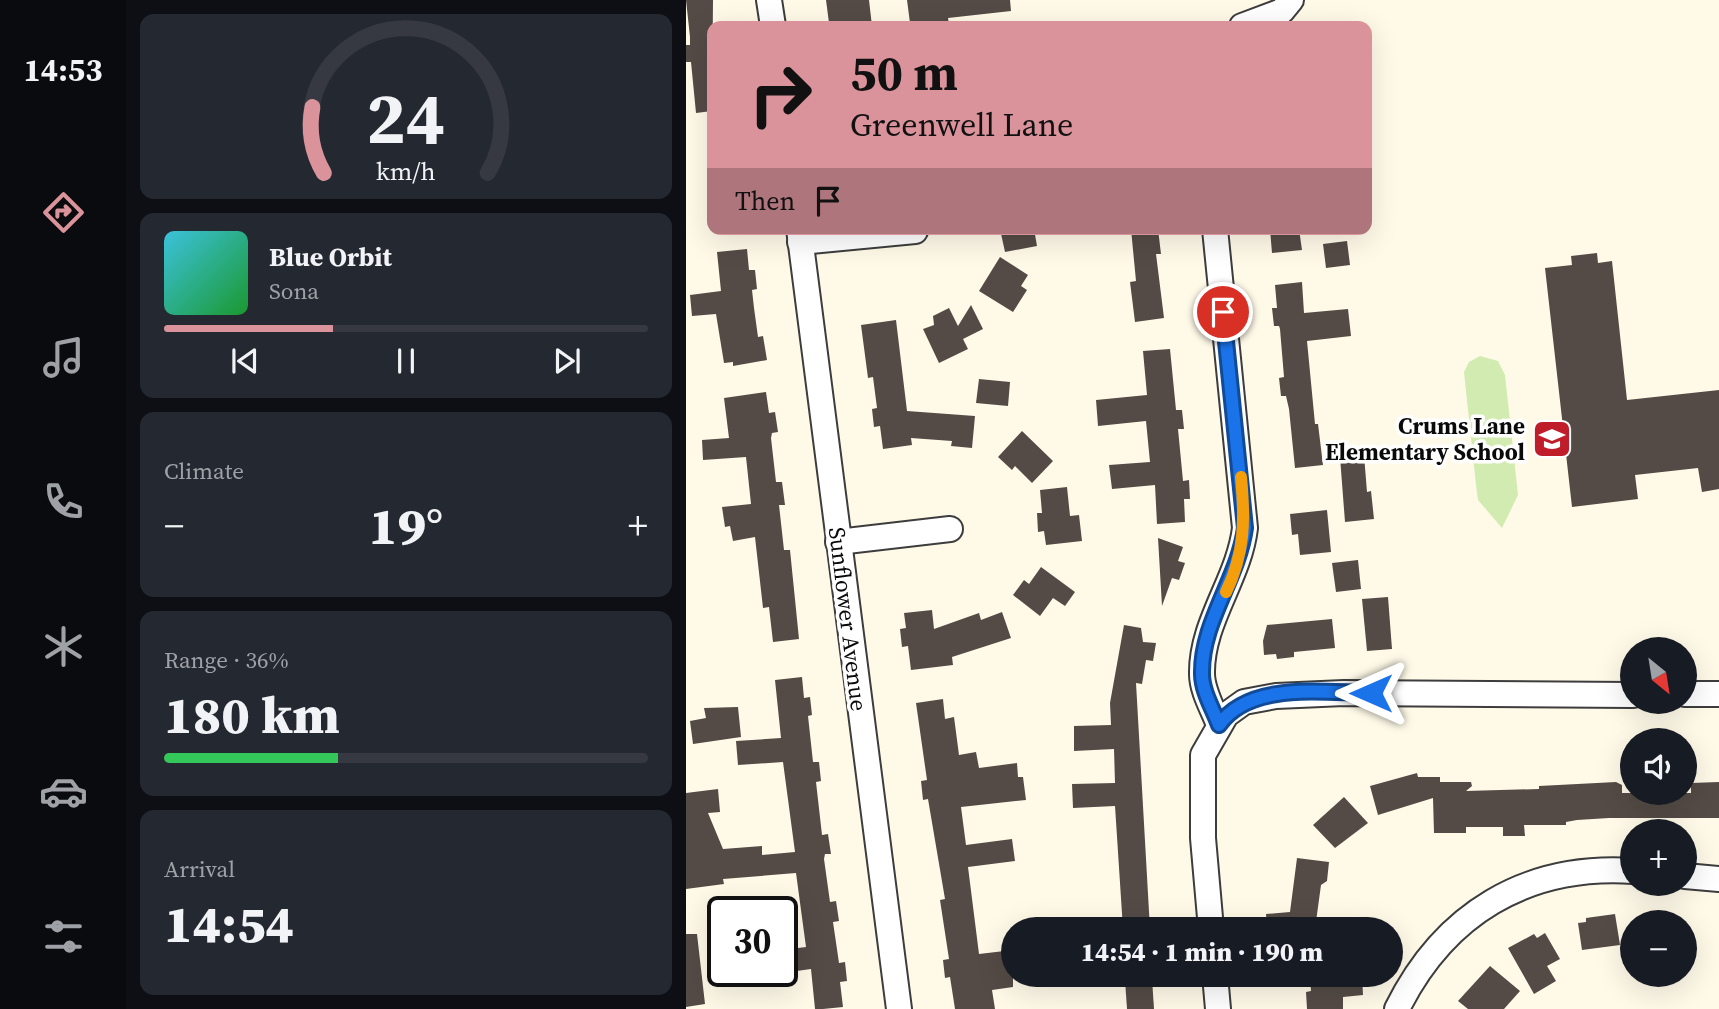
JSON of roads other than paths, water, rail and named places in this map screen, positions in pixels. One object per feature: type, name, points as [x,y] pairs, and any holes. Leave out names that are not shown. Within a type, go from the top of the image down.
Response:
[{"type":"street","points":[[769,0],[772,21]]},
{"type":"street","points":[[1255,21],[1282,11],[1291,0]]},
{"type":"street","points":[[800,236],[819,235]]},
{"type":"street","points":[[1216,235],[1245,528],[1242,550],[1233,579],[1204,647],[1203,685],[1219,725]]},
{"type":"street","name":"Sunflower Avenue","points":[[800,236],[899,1009]]},
{"type":"street","points":[[838,542],[950,529]]},
{"type":"street","points":[[1698,694],[1719,694]]},
{"type":"street","points":[[1210,917],[1201,776],[1203,755],[1226,715],[1244,702],[1276,695],[1620,695]]},
{"type":"street","points":[[1397,1009],[1410,981],[1429,956],[1476,911],[1509,892],[1540,880],[1573,872],[1620,871]]},
{"type":"street","points":[[1697,877],[1719,878]]},
{"type":"street","points":[[1216,987],[1218,1009]]},
{"type":"place","name":"Crums Lane Elementary School","points":[[1552,439]]}]
